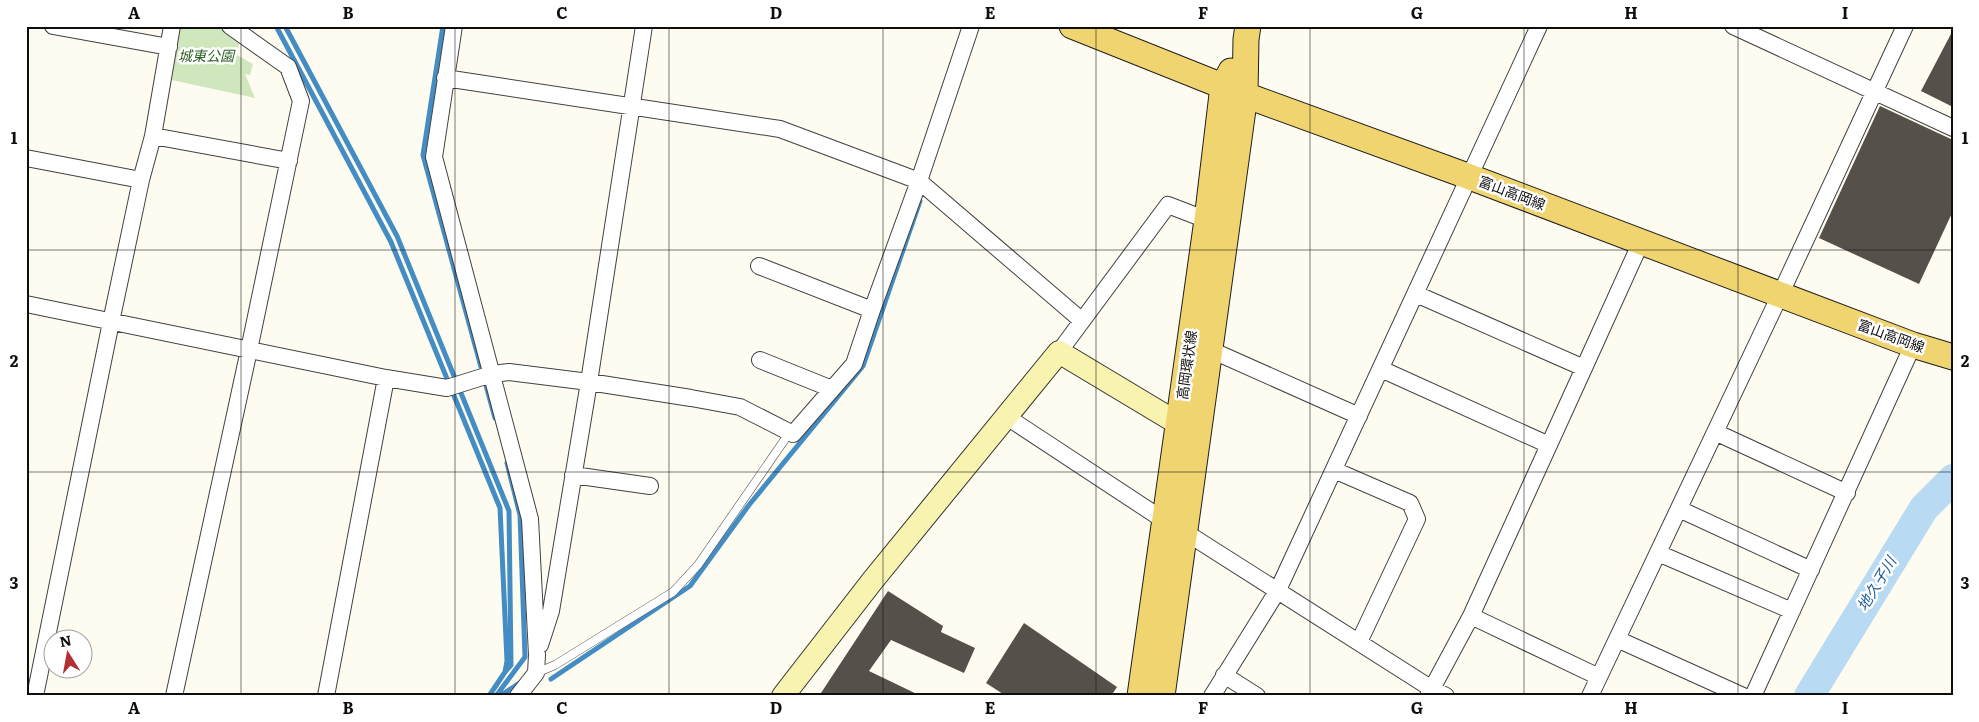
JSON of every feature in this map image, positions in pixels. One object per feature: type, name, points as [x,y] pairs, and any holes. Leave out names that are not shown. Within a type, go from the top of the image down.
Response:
[{"type":"main road","name":"富山高岡線","points":[[1072,26],[1234,90],[1470,177],[1913,345],[1953,357]]},
{"type":"main road","name":"高岡環状線","points":[[1140,696],[1175,527],[1190,425],[1207,220],[1247,33]]},
{"type":"main road","name":"高岡環状線","points":[[1190,425],[1211,350],[1234,90]]},
{"type":"main road","name":"高岡環状線","points":[[1162,696],[1175,527]]},
{"type":"street","points":[[53,26],[169,47]]},
{"type":"street","points":[[34,696],[141,180],[153,136],[172,26]]},
{"type":"street","points":[[174,696],[301,101],[288,67],[230,26]]},
{"type":"street","points":[[537,655],[550,611],[589,382],[644,26]]},
{"type":"street","points":[[26,304],[386,378],[447,388],[509,372],[589,382],[740,407],[792,434],[854,364],[872,310],[924,184],[971,26]]},
{"type":"street","points":[[1212,696],[1278,590],[1539,26]]},
{"type":"street","points":[[1733,26],[1953,128]]},
{"type":"street","points":[[1590,696],[1905,26]]},
{"type":"street","points":[[448,27],[445,78],[434,157],[480,378],[530,519],[537,655],[536,674],[518,696]]},
{"type":"street","points":[[445,78],[780,129],[924,184],[1082,320]]},
{"type":"street","points":[[153,136],[289,161]]},
{"type":"street","points":[[26,158],[141,180]]},
{"type":"street","points":[[783,696],[873,580],[928,520],[1059,352],[1168,205],[1207,220]]},
{"type":"street","points":[[1007,417],[1175,527],[1359,642],[1435,694],[1641,242]]},
{"type":"street","points":[[759,266],[872,310]]},
{"type":"street","points":[[1416,294],[1584,368]]},
{"type":"street","points":[[1753,696],[1913,345]]},
{"type":"street","points":[[1211,350],[1359,416]]},
{"type":"street","points":[[1059,352],[1190,425]]},
{"type":"street","points":[[760,360],[832,389]]},
{"type":"street","points":[[1381,370],[1549,445]]},
{"type":"street","points":[[326,696],[386,378]]},
{"type":"street","points":[[1715,432],[1846,493]]},
{"type":"street","points":[[1334,470],[1410,503],[1417,518],[1359,642]]},
{"type":"street","points":[[573,475],[650,486]]},
{"type":"street","points":[[1679,509],[1811,570]]},
{"type":"street","points":[[1658,553],[1792,611]]},
{"type":"street","points":[[1471,616],[1600,677]]},
{"type":"street","points":[[1617,639],[1743,696]]},
{"type":"street","points":[[1224,675],[1257,696]]},
{"type":"lane","points":[[536,674],[556,665],[673,592],[698,566],[790,432]]},
{"type":"green space","name":"城東公園","points":[[180,26],[242,26],[237,55],[253,64],[250,75],[245,74],[255,98],[172,80]]},
{"type":"building","points":[[1953,30],[1953,107],[1921,91]]},
{"type":"building","points":[[1880,106],[1953,140],[1953,211],[1919,284],[1819,238]]},
{"type":"building","points":[[888,591],[943,626],[941,632],[975,648],[964,673],[891,640],[869,671],[921,696],[819,696]]},
{"type":"building","points":[[1024,623],[1117,687],[1111,696],[1006,696],[986,683]]},
{"type":"waterway","points":[[276,26],[391,242],[500,508],[507,661],[505,672],[489,696]]},
{"type":"waterway","points":[[285,26],[397,236],[509,511],[511,665],[505,672]]},
{"type":"waterway","points":[[443,26],[423,155],[495,418]]},
{"type":"waterway","points":[[551,679],[690,586],[749,505],[863,366],[920,201]]},
{"type":"waterway","points":[[496,696],[525,657],[520,515],[507,463]]},
{"type":"waterway","name":"地久子川","points":[[1809,696],[1924,508],[1953,479]]},
{"type":"waterway","points":[[500,696],[521,682]]}]
